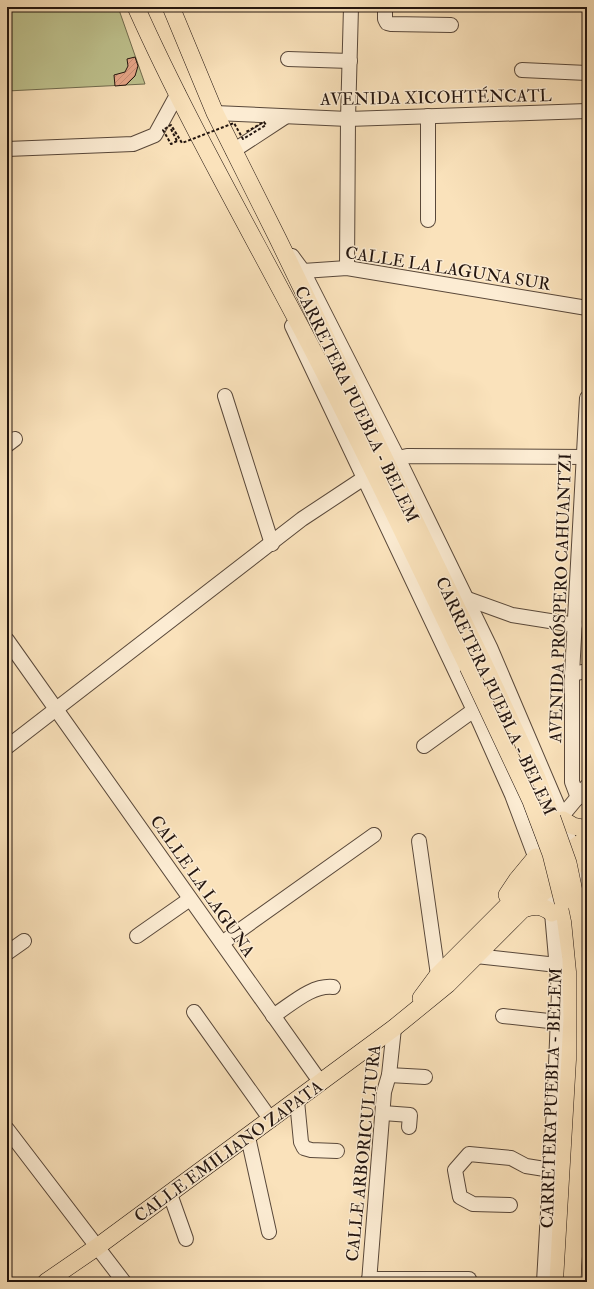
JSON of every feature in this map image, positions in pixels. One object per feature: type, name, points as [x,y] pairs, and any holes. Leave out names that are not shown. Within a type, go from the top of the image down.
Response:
[{"type":"main road","name":"CARRETERA PUEBLA - BELEM","points":[[136,7],[221,180],[262,256],[314,335],[537,778],[568,863],[580,920],[585,971],[586,1015],[580,1165],[572,1282]]},
{"type":"main road","name":"CARRETERA PUEBLA - BELEM","points":[[171,7],[214,113],[278,239],[314,335],[367,458],[472,674],[531,801],[551,854],[563,902],[572,982],[570,1085],[558,1282]]},
{"type":"main road","points":[[562,818],[573,826],[587,829]]},
{"type":"main road","name":"CALLE EMILIANO ZAPATA","points":[[46,1282],[98,1247],[297,1101],[394,1028],[448,984],[523,909],[547,888],[579,856],[587,838]]},
{"type":"main road","name":"CALLE EMILIANO ZAPATA","points":[[408,1016],[438,974],[491,922],[539,864],[579,856]]},
{"type":"main road","points":[[523,909],[535,905],[545,907],[552,913]]},
{"type":"street","points":[[346,268],[348,119],[352,7]]},
{"type":"street","points":[[385,7],[385,19],[387,23],[451,25]]},
{"type":"street","points":[[288,59],[350,61]]},
{"type":"street","points":[[522,70],[587,73]]},
{"type":"street","points":[[7,149],[133,144],[155,135],[178,93]]},
{"type":"street","name":"AVENIDA XICOHTÉNCATL","points":[[214,113],[348,119],[587,111]]},
{"type":"street","points":[[428,116],[428,220]]},
{"type":"street","points":[[233,151],[285,117]]},
{"type":"street","name":"CARRETERA PUEBLA - BELEM","points":[[278,239],[303,271],[398,458],[490,646],[579,856],[587,902]]},
{"type":"street","name":"CARRETERA PUEBLA - BELEM","points":[[262,256],[301,347],[474,710],[512,795],[547,888],[552,913],[557,965],[558,1022],[544,1282]]},
{"type":"street","name":"CALLE LA LAGUNA SUR","points":[[303,271],[346,268],[587,308]]},
{"type":"street","points":[[225,396],[272,544]]},
{"type":"street","name":"AVENIDA PRÓSPERO CAHUANTZI","points":[[578,798],[572,782],[572,674],[585,458],[587,398]]},
{"type":"street","points":[[398,458],[407,456],[585,458]]},
{"type":"street","points":[[7,747],[272,544],[302,519],[364,478]]},
{"type":"street","points":[[466,598],[512,615],[575,625]]},
{"type":"street","name":"CALLE LA LAGUNA","points":[[7,640],[321,1083]]},
{"type":"street","points":[[572,674],[587,671]]},
{"type":"street","points":[[424,746],[474,710]]},
{"type":"street","points":[[562,818],[587,786]]},
{"type":"street","points":[[222,943],[374,835]]},
{"type":"street","points":[[419,840],[438,974]]},
{"type":"street","points":[[136,936],[190,899]]},
{"type":"street","points":[[7,953],[24,941]]},
{"type":"street","points":[[476,956],[557,965]]},
{"type":"street","points":[[273,1016],[310,991],[322,986],[333,987]]},
{"type":"street","points":[[194,1012],[271,1120]]},
{"type":"street","points":[[503,1016],[558,1022]]},
{"type":"street","name":"CALLE ARBORICULTURA","points":[[369,1280],[384,1092],[389,1074],[394,1028]]},
{"type":"street","points":[[389,1074],[425,1076]]},
{"type":"street","points":[[297,1101],[301,1142],[304,1148],[311,1150],[337,1151]]},
{"type":"street","points":[[383,1113],[410,1114],[409,1127]]},
{"type":"street","points":[[7,1128],[124,1282]]},
{"type":"street","points":[[248,1137],[269,1232]]},
{"type":"street","points":[[510,1205],[473,1204],[460,1196],[455,1170],[469,1154],[511,1158],[526,1166],[551,1170]]},
{"type":"street","points":[[170,1194],[186,1239]]},
{"type":"street","points":[[584,1282],[587,1222]]},
{"type":"street","points":[[369,1280],[469,1279]]},
{"type":"path","points":[[177,141],[171,144],[163,130],[171,125],[182,143],[234,123],[243,138],[266,125],[264,122],[246,132]]},
{"type":"green space","points":[[7,7],[118,7],[145,84],[7,91]]},
{"type":"building","points":[[135,57],[138,66],[135,76],[126,85],[115,86],[114,75],[125,72],[128,66],[127,59]]}]
